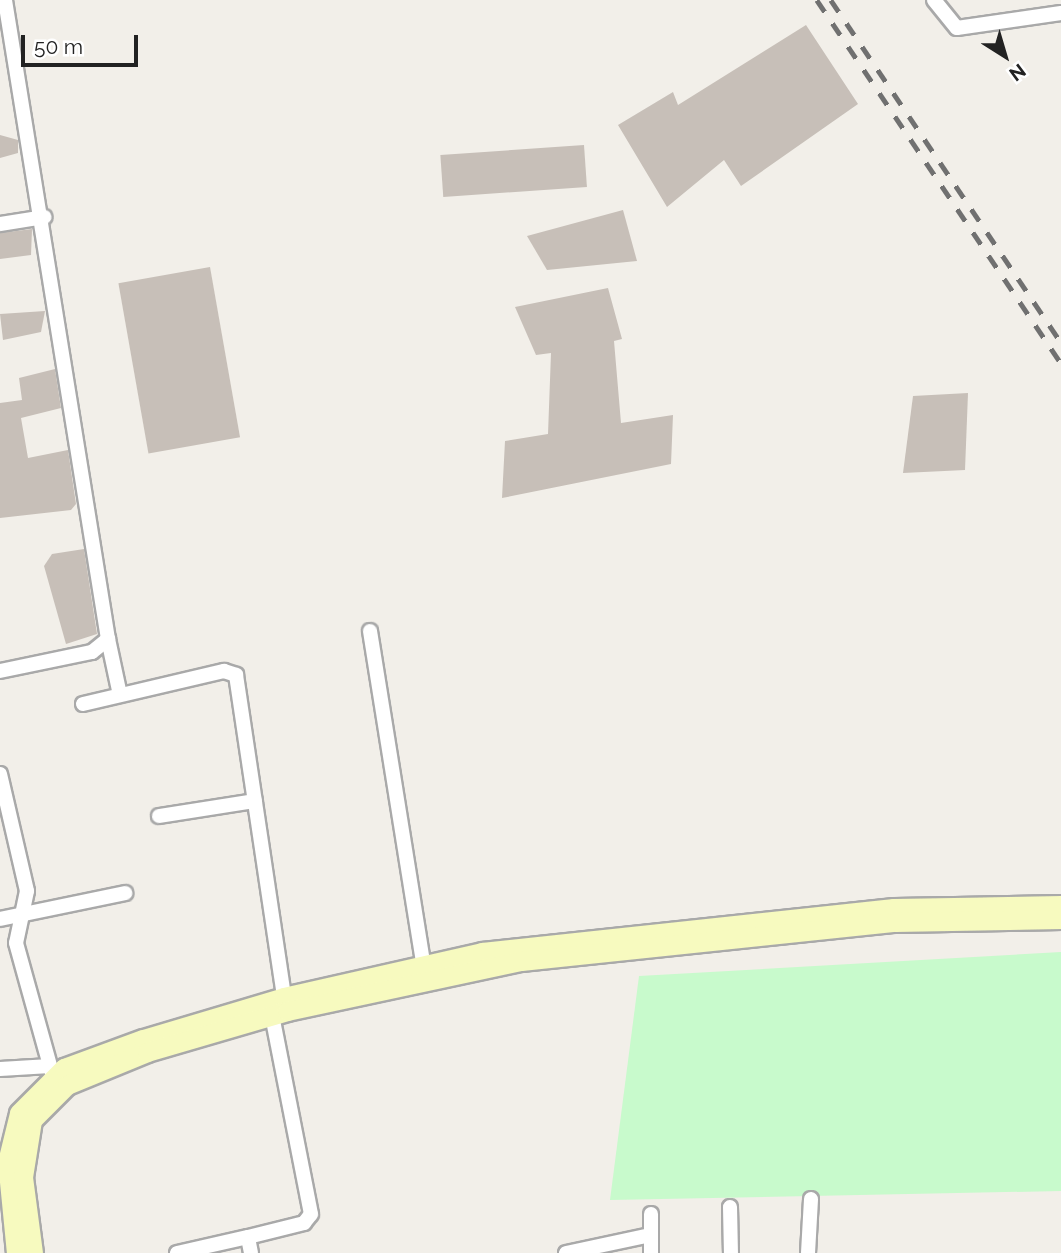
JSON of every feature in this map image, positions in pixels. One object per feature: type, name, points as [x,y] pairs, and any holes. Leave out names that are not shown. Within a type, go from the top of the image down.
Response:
[{"type":"main road","points":[[16,1253],[4,1162],[19,1113],[53,1078],[143,1039],[281,1008],[425,971],[837,913],[1061,905]]},
{"type":"main road","points":[[425,971],[836,927],[1061,919]]},
{"type":"main road","points":[[33,1253],[25,1143],[32,1120],[53,1078]]},
{"type":"street","points":[[5,0],[44,217],[108,639],[120,695]]},
{"type":"street","points":[[934,0],[957,28],[1061,13]]},
{"type":"street","points":[[0,223],[44,217]]},
{"type":"street","points":[[370,631],[425,971]]},
{"type":"street","points":[[0,671],[92,652],[108,639]]},
{"type":"street","points":[[83,705],[232,670],[239,683],[310,1218],[248,1237],[177,1253]]},
{"type":"street","points":[[0,774],[27,891],[16,943],[53,1078],[0,1069]]},
{"type":"street","points":[[159,816],[255,801]]},
{"type":"street","points":[[0,919],[125,894]]},
{"type":"street","points":[[808,1253],[811,1199]]},
{"type":"street","points":[[730,1207],[731,1253]]},
{"type":"street","points":[[651,1214],[651,1253]]},
{"type":"street","points":[[566,1253],[607,1249],[651,1235]]},
{"type":"street","points":[[248,1237],[251,1253]]},
{"type":"green space","points":[[1061,952],[1061,1191],[610,1200],[639,976]]},
{"type":"building","points":[[806,25],[858,104],[741,186],[724,160],[667,207],[618,125],[673,92],[678,105]]},
{"type":"building","points":[[0,135],[18,140],[18,153],[0,158]]},
{"type":"building","points":[[584,145],[587,187],[443,197],[440,155]]},
{"type":"building","points":[[623,210],[637,261],[547,270],[527,236]]},
{"type":"building","points":[[32,229],[31,255],[0,259],[0,233]]},
{"type":"building","points":[[210,267],[240,437],[148,454],[118,283]]},
{"type":"building","points":[[608,288],[622,339],[614,341],[621,423],[673,415],[671,464],[502,498],[505,441],[548,434],[551,353],[536,355],[515,307]]},
{"type":"building","points":[[45,311],[41,332],[3,340],[0,314]]},
{"type":"building","points":[[55,369],[61,408],[21,418],[28,458],[68,450],[76,504],[71,510],[0,518],[0,403],[22,400],[19,378]]},
{"type":"building","points":[[968,393],[965,470],[903,473],[913,396]]},
{"type":"building","points":[[84,549],[97,634],[66,644],[44,566],[52,554]]},
{"type":"railway","points":[[817,0],[1061,363]]},
{"type":"railway","points":[[831,0],[1061,342]]}]
